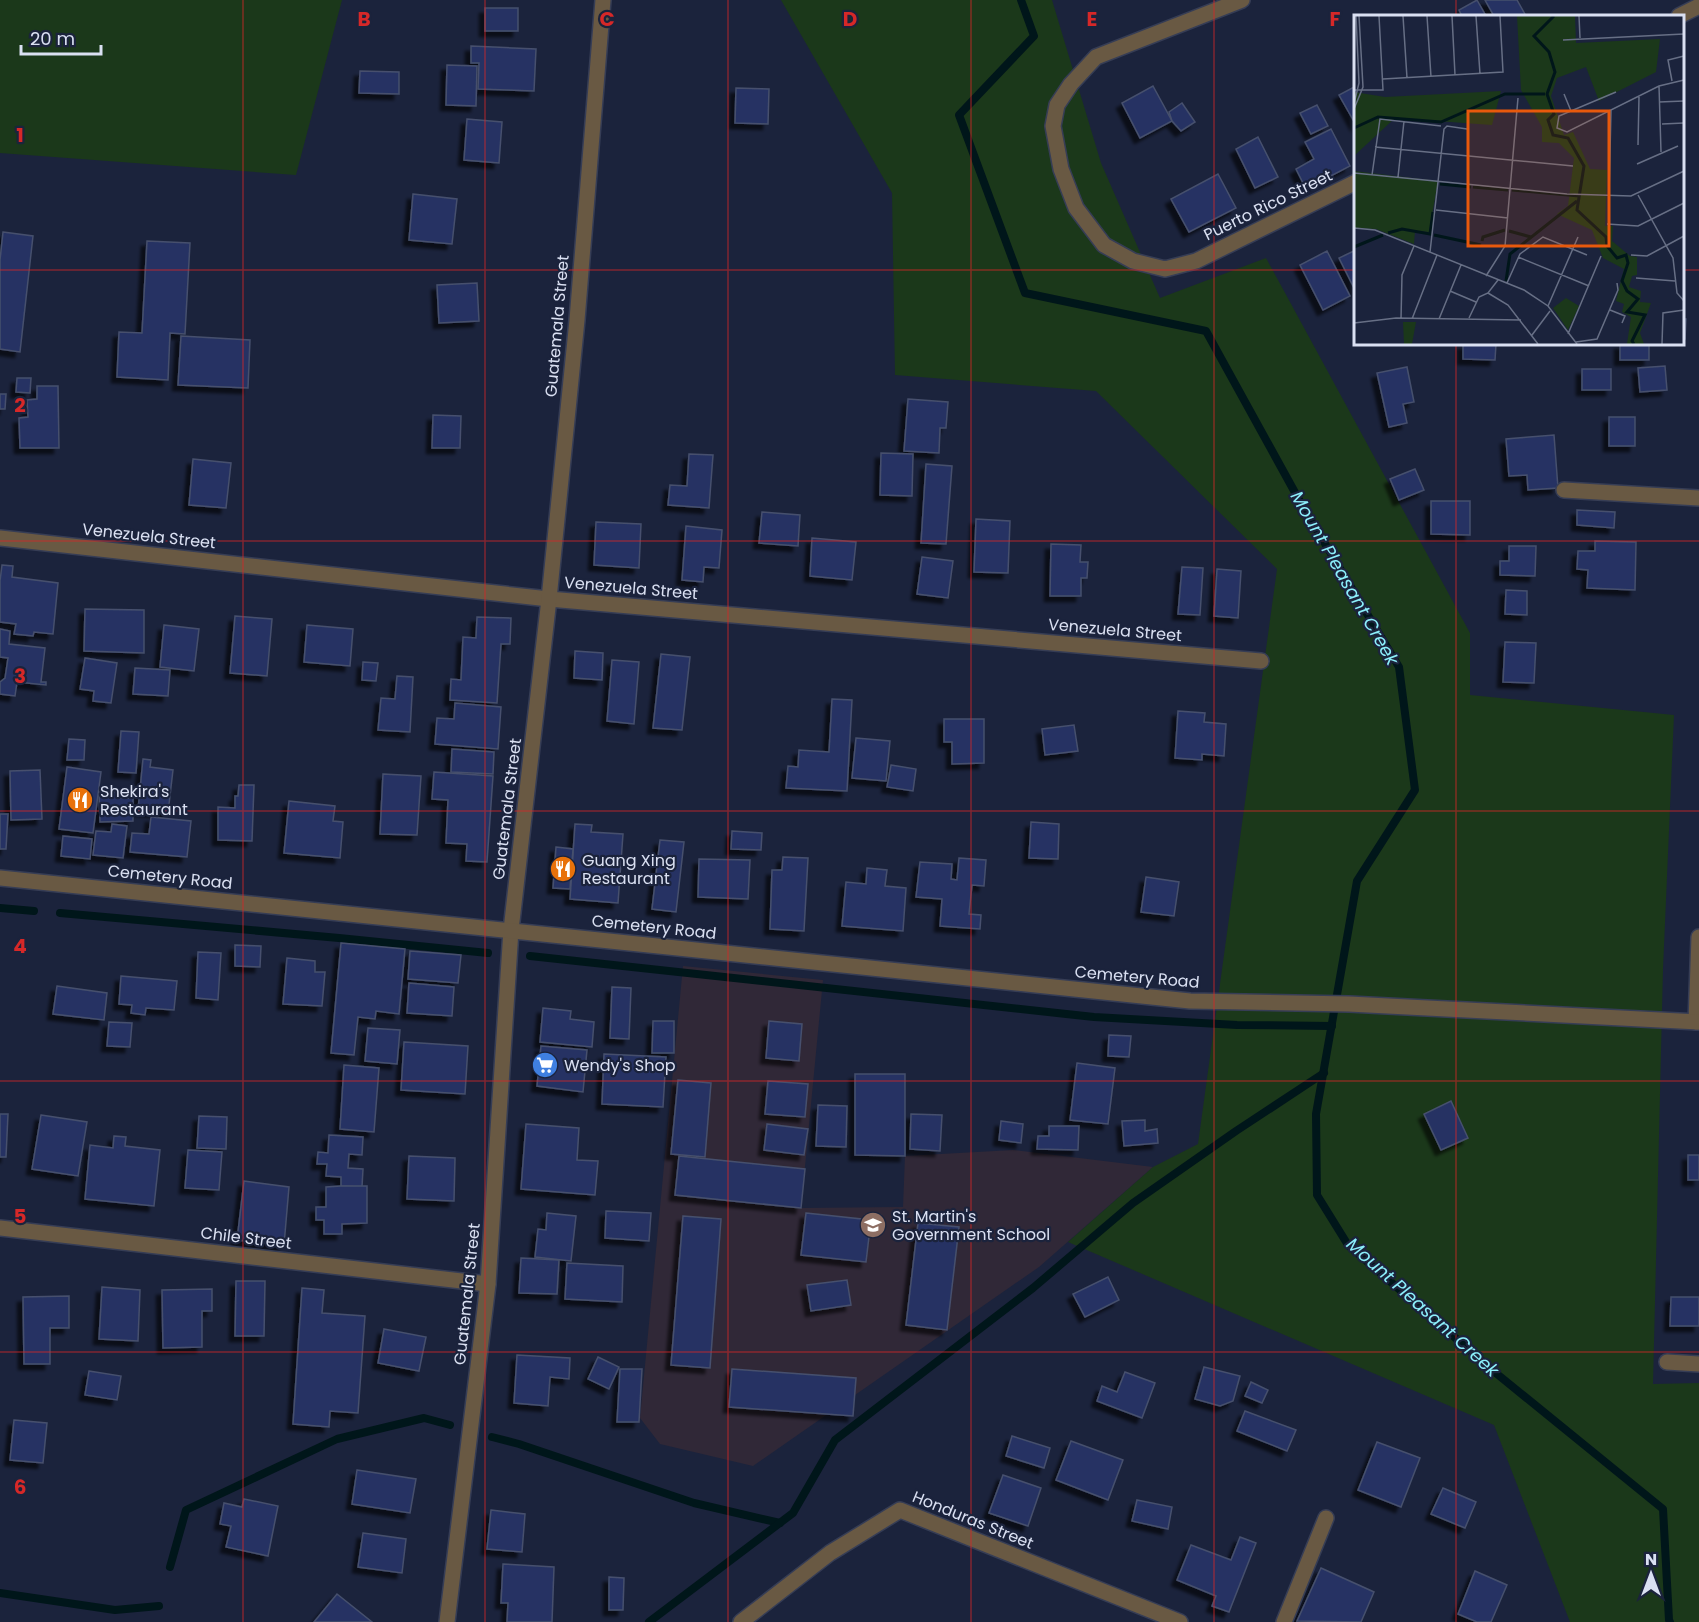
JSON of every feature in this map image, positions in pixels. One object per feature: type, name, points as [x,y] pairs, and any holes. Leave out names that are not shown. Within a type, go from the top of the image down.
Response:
[{"type":"street","name":"Guatemala Street","points":[[447,1622],[488,1284],[512,930],[577,320],[603,0]]},
{"type":"street","name":"Puerto Rico Street","points":[[1241,0],[1096,57],[1071,84],[1058,105],[1053,126],[1061,169],[1076,208],[1104,245],[1133,261],[1165,269],[1196,261],[1354,183]]},
{"type":"street","points":[[1681,15],[1699,6]]},
{"type":"street","points":[[1564,490],[1699,498]]},
{"type":"street","name":"Venezuela Street","points":[[0,538],[549,599],[1261,661]]},
{"type":"street","name":"Cemetery Road","points":[[0,878],[1191,1001],[1349,1004],[1698,1022]]},
{"type":"street","points":[[1698,1022],[1699,937]]},
{"type":"street","name":"Chile Street","points":[[0,1228],[488,1284]]},
{"type":"street","points":[[1667,1362],[1699,1364]]},
{"type":"street","name":"Honduras Street","points":[[741,1622],[830,1552],[900,1510],[1180,1622]]},
{"type":"street","points":[[1284,1622],[1326,1518]]},
{"type":"shaded area","name":"St. Martin's Government School","points":[[683,966],[823,980],[801,1208],[903,1207],[905,1156],[1013,1150],[1153,1167],[1039,1267],[753,1466],[660,1444],[640,1418]]},
{"type":"green space","points":[[0,0],[342,0],[296,175],[0,153]]},
{"type":"green space","points":[[781,0],[1052,0],[1101,163],[1160,298],[1266,258],[1470,633],[1470,695],[1674,715],[1663,969],[1653,1384],[1699,1383],[1699,1622],[1570,1622],[1494,1425],[1068,1242],[1153,1167],[1198,1144],[1277,569],[1096,391],[895,375],[892,193]]},
{"type":"building","points":[[1477,0],[1485,15],[1462,15],[1459,10]]},
{"type":"building","points":[[1485,0],[1517,0],[1525,15],[1493,15]]},
{"type":"building","points":[[485,8],[518,8],[518,31],[485,31]]},
{"type":"building","points":[[471,46],[536,49],[534,91],[478,89],[479,63],[471,63]]},
{"type":"building","points":[[447,65],[477,66],[476,106],[446,105]]},
{"type":"building","points":[[360,71],[399,72],[399,94],[359,93]]},
{"type":"building","points":[[1153,86],[1172,121],[1140,138],[1122,103]]},
{"type":"building","points":[[1354,87],[1354,121],[1339,95]]},
{"type":"building","points":[[736,88],[769,89],[768,124],[735,123]]},
{"type":"building","points":[[1182,103],[1195,122],[1181,131],[1172,121],[1169,112]]},
{"type":"building","points":[[1317,105],[1328,126],[1311,134],[1300,113]]},
{"type":"building","points":[[467,119],[502,122],[499,163],[464,160]]},
{"type":"building","points":[[1331,129],[1350,166],[1306,189],[1296,169],[1314,159],[1305,142]]},
{"type":"building","points":[[1258,137],[1278,177],[1255,188],[1236,149]]},
{"type":"building","points":[[1218,174],[1236,208],[1189,232],[1171,199]]},
{"type":"building","points":[[413,194],[457,199],[452,244],[409,240]]},
{"type":"building","points":[[3,232],[33,236],[20,352],[0,349],[0,260]]},
{"type":"building","points":[[147,241],[190,243],[185,334],[170,333],[168,380],[117,377],[119,332],[142,333]]},
{"type":"building","points":[[1327,251],[1350,296],[1323,310],[1300,265]]},
{"type":"building","points":[[1354,251],[1354,288],[1339,258]]},
{"type":"building","points":[[477,283],[479,321],[439,323],[437,285]]},
{"type":"building","points":[[1684,319],[1686,319],[1685,339]]},
{"type":"building","points":[[181,336],[250,340],[248,388],[178,385]]},
{"type":"building","points":[[1463,345],[1496,345],[1495,360],[1463,359]]},
{"type":"building","points":[[1620,345],[1649,345],[1649,360],[1620,360]]},
{"type":"building","points":[[1665,366],[1667,390],[1640,392],[1638,368]]},
{"type":"building","points":[[1407,367],[1414,402],[1403,404],[1407,423],[1389,427],[1377,373]]},
{"type":"building","points":[[1582,369],[1611,369],[1611,390],[1582,390]]},
{"type":"building","points":[[17,378],[31,378],[30,393],[16,392]]},
{"type":"building","points":[[37,386],[58,386],[59,448],[20,448],[19,418],[28,417],[27,400],[37,399]]},
{"type":"building","points":[[0,394],[6,394],[5,409],[0,409]]},
{"type":"building","points":[[908,399],[948,402],[946,428],[940,428],[939,453],[904,451]]},
{"type":"building","points":[[433,415],[461,416],[460,448],[432,448]]},
{"type":"building","points":[[1609,417],[1635,417],[1635,446],[1609,446]]},
{"type":"building","points":[[1554,435],[1558,488],[1528,490],[1527,475],[1509,476],[1506,439]]},
{"type":"building","points":[[881,453],[913,454],[912,496],[880,495]]},
{"type":"building","points":[[689,454],[713,455],[709,508],[668,505],[670,485],[687,486]]},
{"type":"building","points":[[193,459],[231,463],[226,508],[189,505]]},
{"type":"building","points":[[926,464],[952,466],[946,544],[921,543]]},
{"type":"building","points":[[1415,469],[1424,490],[1399,500],[1390,479]]},
{"type":"building","points":[[1431,501],[1470,501],[1470,535],[1431,534]]},
{"type":"building","points":[[1577,510],[1615,512],[1614,528],[1577,525]]},
{"type":"building","points":[[762,512],[800,515],[798,546],[759,543]]},
{"type":"building","points":[[976,519],[1010,521],[1008,573],[974,572]]},
{"type":"building","points":[[596,522],[641,524],[639,568],[594,565]]},
{"type":"building","points":[[686,526],[722,530],[719,568],[704,567],[703,582],[682,580]]},
{"type":"building","points":[[812,538],[856,542],[852,580],[810,576]]},
{"type":"building","points":[[1595,541],[1636,542],[1635,590],[1587,588],[1588,570],[1577,569],[1578,551],[1595,551]]},
{"type":"building","points":[[1051,544],[1081,545],[1080,562],[1088,562],[1087,578],[1081,578],[1081,596],[1050,596]]},
{"type":"building","points":[[1509,546],[1536,546],[1535,576],[1500,575],[1500,561],[1509,561]]},
{"type":"building","points":[[922,557],[953,561],[948,598],[917,594]]},
{"type":"building","points":[[2,565],[13,566],[12,577],[58,583],[53,634],[34,632],[33,636],[14,634],[16,624],[0,622]]},
{"type":"building","points":[[1182,567],[1203,568],[1200,615],[1178,614]]},
{"type":"building","points":[[1217,569],[1241,571],[1238,618],[1214,616]]},
{"type":"building","points":[[1506,590],[1527,591],[1527,615],[1505,614]]},
{"type":"building","points":[[85,609],[144,610],[144,653],[84,651]]},
{"type":"building","points":[[235,616],[272,619],[267,676],[230,673]]},
{"type":"building","points":[[477,617],[511,618],[510,644],[501,644],[497,703],[450,700],[451,679],[461,680],[463,637],[476,638]]},
{"type":"building","points":[[164,625],[199,629],[194,671],[160,667]]},
{"type":"building","points":[[307,625],[353,629],[350,666],[304,662]]},
{"type":"building","points":[[0,629],[10,631],[9,644],[45,648],[41,682],[46,682],[46,685],[17,682],[15,696],[0,694],[0,682],[5,678],[8,658],[0,657]]},
{"type":"building","points":[[1505,642],[1536,643],[1534,683],[1503,682]]},
{"type":"building","points":[[575,651],[603,653],[602,680],[574,678]]},
{"type":"building","points":[[661,654],[690,657],[682,730],[653,728]]},
{"type":"building","points":[[85,658],[117,663],[111,703],[93,701],[94,691],[80,689]]},
{"type":"building","points":[[612,660],[639,662],[634,724],[607,721]]},
{"type":"building","points":[[363,662],[378,663],[376,681],[362,680]]},
{"type":"building","points":[[135,668],[170,670],[168,696],[133,694]]},
{"type":"building","points":[[397,676],[413,677],[410,732],[378,730],[381,698],[395,699]]},
{"type":"building","points":[[832,699],[852,700],[847,791],[786,788],[788,766],[798,767],[799,750],[829,752]]},
{"type":"building","points":[[455,703],[501,707],[498,749],[435,744],[437,718],[454,719]]},
{"type":"building","points":[[1178,711],[1205,713],[1204,722],[1226,724],[1224,756],[1202,754],[1202,760],[1175,758]]},
{"type":"building","points":[[944,719],[984,719],[984,763],[952,764],[952,742],[944,742]]},
{"type":"building","points":[[1074,725],[1078,751],[1045,755],[1042,729]]},
{"type":"building","points":[[121,731],[139,732],[136,773],[118,772]]},
{"type":"building","points":[[856,738],[890,741],[886,781],[852,778]]},
{"type":"building","points":[[69,739],[85,740],[84,760],[67,760]]},
{"type":"building","points":[[452,749],[494,752],[493,774],[451,772]]},
{"type":"building","points":[[143,759],[151,760],[150,767],[173,770],[168,813],[138,810]]},
{"type":"building","points":[[891,765],[916,769],[913,791],[887,787]]},
{"type":"building","name":"Shekira's Restaurant","points":[[67,767],[101,772],[93,833],[59,829]]},
{"type":"building","points":[[40,770],[42,819],[11,820],[10,771]]},
{"type":"building","points":[[434,772],[493,776],[487,862],[466,861],[467,844],[446,843],[448,800],[432,799]]},
{"type":"building","points":[[383,774],[421,776],[417,835],[380,834]]},
{"type":"building","points":[[239,785],[254,785],[252,841],[218,840],[218,807],[235,808],[235,796],[238,796]]},
{"type":"building","points":[[99,792],[120,792],[121,798],[133,798],[133,821],[100,822]]},
{"type":"building","points":[[289,801],[335,806],[333,821],[343,822],[340,858],[284,853]]},
{"type":"building","points":[[0,814],[8,814],[6,849],[0,849]]},
{"type":"building","points":[[151,817],[191,821],[187,857],[130,852],[132,833],[149,834]]},
{"type":"building","points":[[1031,822],[1059,824],[1058,859],[1029,858]]},
{"type":"building","points":[[112,824],[127,826],[123,858],[93,855],[96,831],[111,832]]},
{"type":"building","points":[[575,824],[592,825],[591,832],[623,834],[618,903],[570,899]]},
{"type":"building","points":[[732,831],[762,833],[761,850],[731,849]]},
{"type":"building","points":[[63,836],[92,839],[90,859],[61,856]]},
{"type":"building","points":[[660,840],[684,842],[676,912],[652,909]]},
{"type":"building","name":"Guang Xing Restaurant","points":[[556,847],[573,849],[570,889],[553,888]]},
{"type":"building","points":[[783,857],[808,858],[804,931],[770,929],[772,870],[782,870]]},
{"type":"building","points":[[959,858],[986,860],[984,886],[972,885],[969,914],[981,915],[980,929],[940,926],[942,899],[916,897],[920,862],[952,864],[951,879],[957,880]]},
{"type":"building","points":[[699,859],[750,860],[748,899],[698,897]]},
{"type":"building","points":[[867,868],[887,870],[885,886],[906,888],[903,931],[842,926],[846,882],[866,884]]},
{"type":"building","points":[[1146,877],[1179,882],[1174,916],[1141,912]]},
{"type":"building","points":[[341,943],[405,949],[399,1014],[376,1011],[375,1019],[358,1017],[354,1055],[331,1053]]},
{"type":"building","points":[[235,945],[261,946],[260,967],[235,966]]},
{"type":"building","points":[[410,951],[461,955],[458,983],[408,979]]},
{"type":"building","points":[[198,952],[221,953],[218,1000],[196,998]]},
{"type":"building","points":[[287,958],[315,961],[315,972],[325,972],[322,1006],[283,1004]]},
{"type":"building","points":[[121,976],[177,981],[174,1010],[146,1008],[145,1015],[131,1013],[132,1005],[119,1004]]},
{"type":"building","points":[[409,983],[454,987],[452,1016],[407,1013]]},
{"type":"building","points":[[57,986],[107,993],[104,1020],[53,1014]]},
{"type":"building","points":[[612,987],[631,988],[629,1039],[610,1038]]},
{"type":"building","points":[[543,1008],[571,1011],[570,1019],[594,1022],[592,1047],[540,1042]]},
{"type":"building","points":[[653,1021],[674,1021],[674,1053],[652,1053]]},
{"type":"building","points":[[769,1021],[802,1024],[799,1061],[766,1058]]},
{"type":"building","points":[[109,1022],[132,1023],[130,1047],[107,1046]]},
{"type":"building","points":[[368,1028],[400,1030],[397,1064],[365,1061]]},
{"type":"building","points":[[1109,1035],[1131,1036],[1129,1057],[1108,1056]]},
{"type":"building","points":[[404,1042],[468,1046],[465,1094],[401,1090]]},
{"type":"building","points":[[541,1046],[587,1050],[583,1092],[537,1086]]},
{"type":"building","points":[[604,1054],[666,1057],[663,1107],[602,1104]]},
{"type":"building","points":[[1077,1063],[1115,1068],[1108,1124],[1070,1120]]},
{"type":"building","points":[[344,1065],[379,1068],[374,1132],[340,1129]]},
{"type":"building","points":[[855,1074],[905,1074],[905,1156],[855,1155]]},
{"type":"building","points":[[678,1080],[711,1083],[705,1157],[671,1154]]},
{"type":"building","points":[[768,1081],[808,1084],[805,1117],[765,1114]]},
{"type":"building","points":[[1451,1101],[1468,1138],[1441,1150],[1424,1114]]},
{"type":"building","points":[[818,1105],[847,1106],[846,1147],[816,1146]]},
{"type":"building","points":[[0,1114],[8,1114],[6,1157],[0,1157]]},
{"type":"building","points":[[911,1114],[942,1115],[940,1151],[910,1149]]},
{"type":"building","points":[[41,1115],[87,1122],[78,1176],[32,1169]]},
{"type":"building","points":[[199,1116],[227,1117],[226,1149],[197,1148]]},
{"type":"building","points":[[1145,1120],[1145,1131],[1157,1129],[1158,1143],[1124,1146],[1122,1121]]},
{"type":"building","points":[[1001,1121],[1023,1124],[1021,1143],[999,1140]]},
{"type":"building","points":[[526,1124],[579,1128],[577,1160],[598,1161],[595,1195],[521,1189]]},
{"type":"building","points":[[767,1124],[808,1129],[804,1155],[764,1150]]},
{"type":"building","points":[[1049,1126],[1079,1126],[1078,1150],[1037,1149],[1038,1136],[1049,1136]]},
{"type":"building","points":[[329,1135],[363,1137],[362,1155],[349,1154],[348,1168],[363,1169],[362,1187],[341,1186],[341,1177],[326,1176],[327,1164],[317,1164],[318,1152],[328,1153]]},
{"type":"building","points":[[114,1136],[126,1137],[125,1146],[160,1150],[154,1206],[85,1199],[90,1145],[113,1148]]},
{"type":"building","points":[[188,1150],[222,1152],[219,1190],[185,1188]]},
{"type":"building","points":[[1688,1155],[1699,1155],[1699,1180],[1688,1180]]},
{"type":"building","points":[[409,1156],[455,1158],[454,1201],[407,1199]]},
{"type":"building","points":[[679,1156],[805,1169],[801,1208],[675,1195]]},
{"type":"building","points":[[244,1181],[289,1187],[284,1245],[237,1240]]},
{"type":"building","points":[[367,1186],[367,1223],[342,1224],[342,1234],[324,1234],[324,1220],[316,1220],[316,1207],[326,1207],[326,1187]]},
{"type":"building","points":[[606,1211],[651,1213],[649,1241],[605,1238]]},
{"type":"building","points":[[547,1213],[576,1216],[571,1261],[535,1257],[538,1229],[546,1230]]},
{"type":"building","points":[[806,1213],[871,1220],[866,1262],[801,1255]]},
{"type":"building","points":[[683,1216],[721,1219],[710,1368],[671,1365]]},
{"type":"building","points":[[918,1223],[959,1227],[947,1330],[906,1325]]},
{"type":"building","points":[[521,1258],[559,1260],[557,1294],[519,1293]]},
{"type":"building","points":[[567,1263],[623,1266],[622,1302],[565,1299]]},
{"type":"building","points":[[1108,1277],[1119,1300],[1085,1317],[1073,1294]]},
{"type":"building","points":[[847,1280],[851,1305],[811,1311],[807,1285]]},
{"type":"building","points":[[236,1281],[265,1281],[264,1336],[235,1336]]},
{"type":"building","points":[[102,1287],[140,1290],[138,1341],[99,1339]]},
{"type":"building","points":[[302,1288],[324,1290],[322,1313],[365,1316],[358,1413],[330,1411],[329,1427],[293,1424]]},
{"type":"building","points":[[212,1289],[212,1311],[202,1311],[202,1347],[163,1348],[162,1290]]},
{"type":"building","points":[[69,1296],[69,1328],[50,1328],[50,1364],[24,1364],[23,1297]]},
{"type":"building","points":[[1671,1297],[1699,1297],[1699,1326],[1670,1326]]},
{"type":"building","points":[[384,1329],[426,1337],[419,1371],[378,1363]]},
{"type":"building","points":[[517,1355],[570,1358],[569,1379],[550,1377],[548,1406],[514,1403]]},
{"type":"building","points":[[598,1357],[619,1367],[609,1389],[588,1379]]},
{"type":"building","points":[[1204,1367],[1240,1376],[1233,1401],[1220,1406],[1195,1399]]},
{"type":"building","points":[[620,1369],[642,1369],[639,1422],[617,1422]]},
{"type":"building","points":[[732,1369],[856,1378],[853,1416],[729,1407]]},
{"type":"building","points":[[89,1371],[121,1376],[117,1400],[85,1395]]},
{"type":"building","points":[[1125,1372],[1155,1383],[1142,1418],[1097,1401],[1102,1386],[1117,1392]]},
{"type":"building","points":[[1251,1382],[1268,1390],[1262,1403],[1245,1396]]},
{"type":"building","points":[[1245,1411],[1296,1430],[1287,1451],[1237,1431]]},
{"type":"building","points":[[14,1420],[47,1423],[43,1463],[10,1460]]},
{"type":"building","points":[[1012,1436],[1050,1448],[1044,1468],[1006,1456]]},
{"type":"building","points":[[1071,1441],[1123,1460],[1108,1500],[1056,1480]]},
{"type":"building","points":[[1377,1442],[1420,1458],[1401,1507],[1358,1490]]},
{"type":"building","points":[[357,1470],[416,1479],[410,1513],[352,1504]]},
{"type":"building","points":[[1003,1475],[1041,1488],[1028,1526],[989,1513]]},
{"type":"building","points":[[1443,1488],[1476,1502],[1465,1528],[1431,1514]]},
{"type":"building","points":[[244,1499],[278,1506],[268,1556],[226,1547],[231,1526],[220,1524],[224,1503],[242,1507]]},
{"type":"building","points":[[1137,1500],[1172,1507],[1168,1529],[1132,1521]]},
{"type":"building","points":[[491,1510],[525,1514],[522,1552],[487,1549]]},
{"type":"building","points":[[363,1533],[406,1539],[402,1573],[358,1567]]},
{"type":"building","points":[[1240,1537],[1256,1543],[1229,1612],[1212,1606],[1216,1596],[1177,1580],[1191,1545],[1231,1560]]},
{"type":"building","points":[[503,1564],[554,1567],[552,1622],[507,1622],[508,1603],[501,1603]]},
{"type":"building","points":[[1321,1568],[1374,1592],[1361,1622],[1297,1621]]},
{"type":"building","points":[[1475,1571],[1507,1585],[1491,1622],[1477,1622],[1458,1614]]},
{"type":"building","points":[[609,1577],[624,1578],[623,1610],[609,1610]]},
{"type":"building","points":[[337,1594],[372,1622],[314,1622]]},
{"type":"waterway","name":"Mount Pleasant Creek","points":[[1021,0],[1034,36],[959,115],[1025,293],[1206,331],[1303,507],[1399,667],[1415,790],[1357,881],[1316,1114],[1317,1195],[1348,1245],[1497,1374],[1663,1509],[1670,1622]]},
{"type":"waterway","points":[[0,908],[34,911]]},
{"type":"waterway","points":[[60,913],[488,953]]},
{"type":"waterway","points":[[530,956],[1094,1017],[1237,1025],[1332,1026]]},
{"type":"waterway","points":[[649,1622],[793,1513],[835,1440],[1033,1288],[1133,1203],[1324,1073]]},
{"type":"waterway","points":[[170,1567],[186,1510],[337,1439],[424,1418],[450,1425]]},
{"type":"waterway","points":[[492,1437],[694,1503],[780,1523]]},
{"type":"waterway","points":[[0,1593],[115,1610],[159,1606]]},
{"type":"place","name":"Shekira's Restaurant","points":[[80,800]]},
{"type":"place","name":"Guang Xing Restaurant","points":[[563,869]]},
{"type":"place","name":"Wendy's Shop","points":[[545,1065]]},
{"type":"place","name":"St. Martin's Government School","points":[[873,1225]]}]
